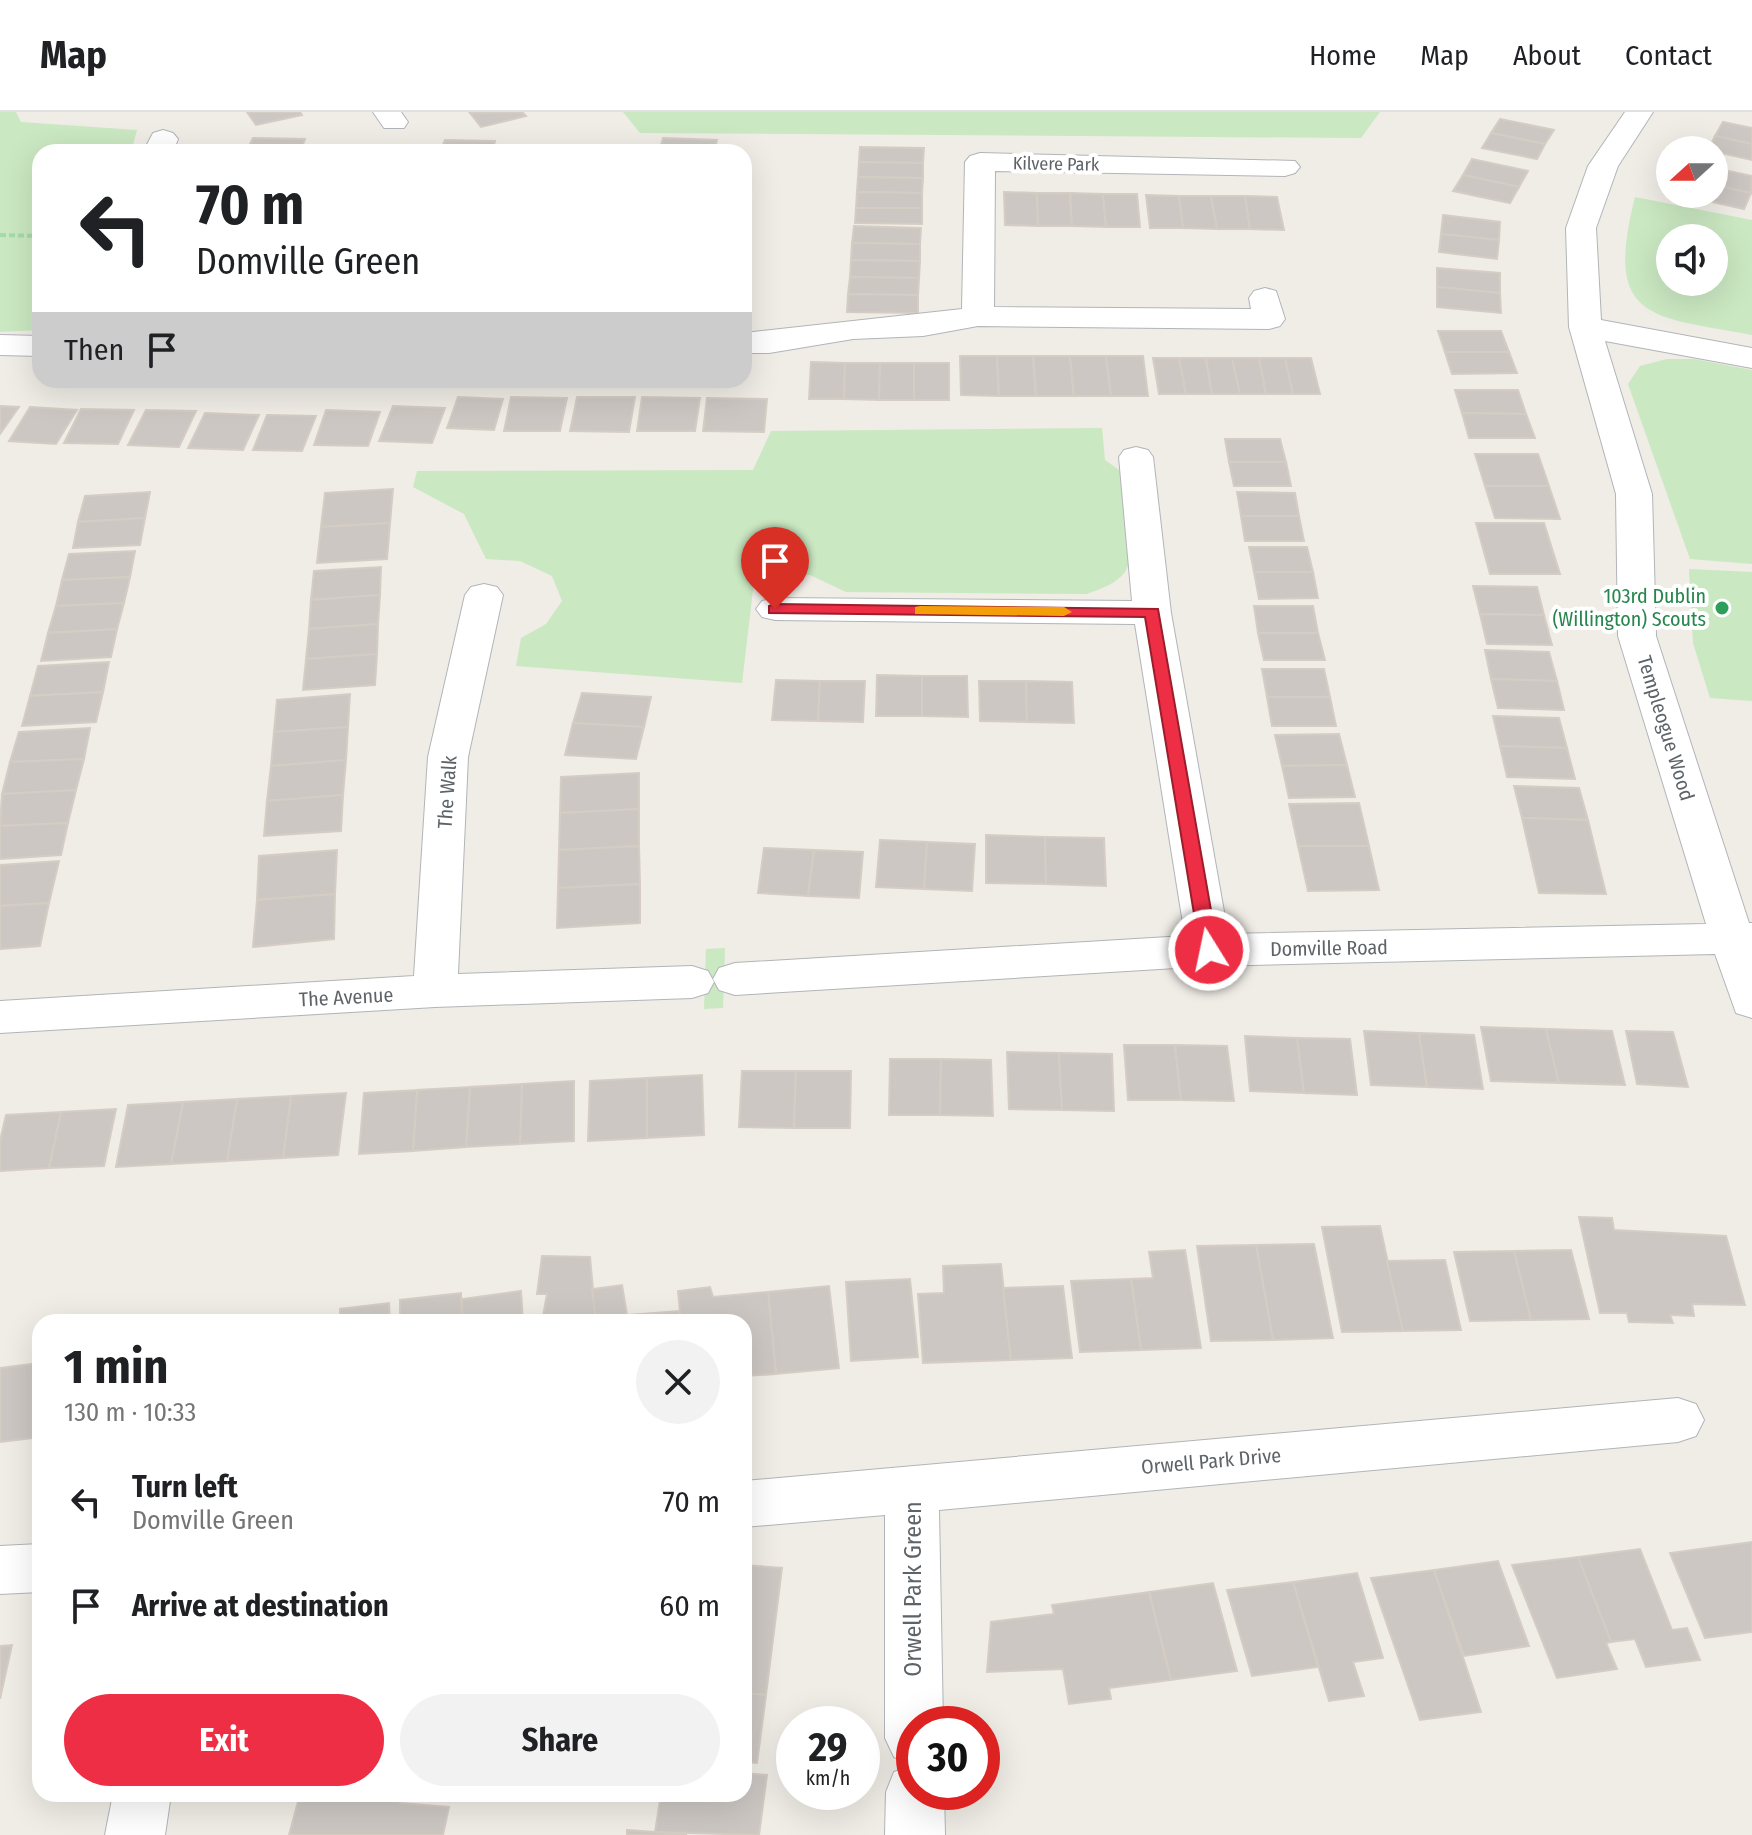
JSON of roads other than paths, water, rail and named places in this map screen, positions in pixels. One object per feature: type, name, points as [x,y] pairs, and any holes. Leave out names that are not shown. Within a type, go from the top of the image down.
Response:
[{"type":"street","name":"Templeogue Wood","points":[[1639,112],[1603,166],[1581,228],[1585,327],[1634,494],[1637,636],[1742,938],[1752,1002]]},
{"type":"street","name":"Kilvere Park","points":[[978,316],[980,162],[1285,167]]},
{"type":"street","points":[[756,343],[853,329],[923,326],[978,316],[1269,319],[1265,298]]},
{"type":"street","points":[[1585,327],[1752,358]]},
{"type":"street","points":[[0,345],[32,346]]},
{"type":"street","points":[[1136,457],[1152,613],[1209,950]]},
{"type":"street","name":"The Walk","points":[[435,991],[448,757],[484,595]]},
{"type":"street","points":[[775,609],[1152,613]]},
{"type":"street","name":"Domville Road","points":[[714,980],[1209,950],[1742,938]]},
{"type":"street","name":"The Avenue","points":[[0,1017],[435,991],[714,980]]},
{"type":"street","name":"Orwell Park Drive","points":[[752,1503],[1678,1420]]},
{"type":"street","name":"Orwell Park Green","points":[[912,1487],[914,1706]]},
{"type":"street","points":[[0,1570],[32,1568]]},
{"type":"street","points":[[135,1835],[141,1802]]},
{"type":"street","points":[[915,1810],[915,1835]]},
{"type":"place","name":"103rd Dublin (Willington) Scouts","points":[[1722,608]]}]
